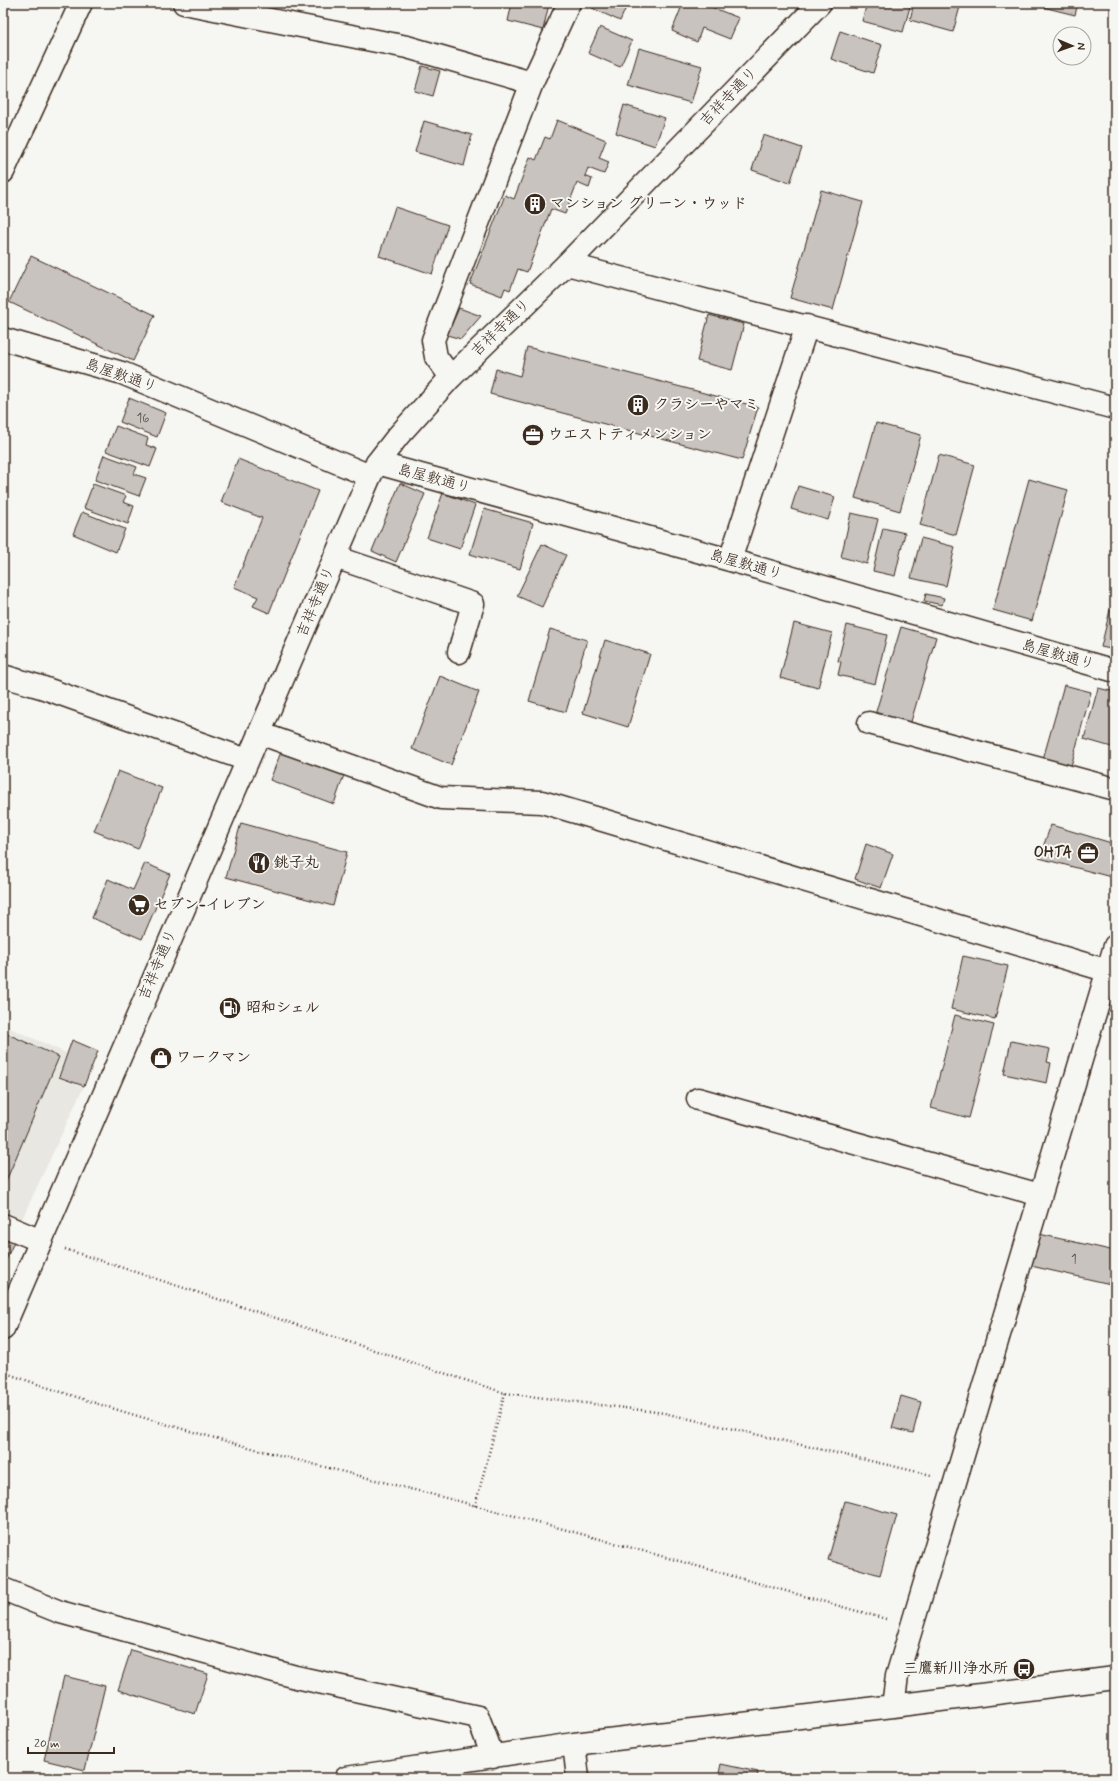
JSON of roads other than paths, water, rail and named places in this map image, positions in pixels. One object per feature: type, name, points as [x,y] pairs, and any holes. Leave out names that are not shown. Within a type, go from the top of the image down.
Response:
[{"type":"street","points":[[3,172],[81,3]]},
{"type":"street","points":[[184,3],[209,5],[407,47],[532,83]]},
{"type":"street","points":[[451,377],[436,358],[433,340],[532,83],[569,3]]},
{"type":"street","name":"吉祥寺通り","points":[[3,1329],[373,469],[414,417],[451,377],[567,264],[820,3]]},
{"type":"street","points":[[567,264],[1115,408]]},
{"type":"street","points":[[730,560],[807,326]]},
{"type":"street","name":"島屋敷通り","points":[[3,339],[122,373],[373,469],[730,560],[1115,671]]},
{"type":"street","points":[[335,557],[473,604],[459,652]]},
{"type":"street","points":[[3,676],[41,687],[247,760]]},
{"type":"street","points":[[869,723],[1115,789]]},
{"type":"street","points":[[259,733],[441,798],[542,802],[1111,972]]},
{"type":"street","points":[[893,1706],[897,1676],[1040,1195],[1111,972],[1115,946]]},
{"type":"street","points":[[698,1099],[1040,1195]]},
{"type":"street","points":[[3,1225],[41,1241]]},
{"type":"street","points":[[3,1589],[60,1612],[296,1677],[478,1717],[493,1757]]},
{"type":"street","points":[[346,1778],[574,1744],[1115,1678]]},
{"type":"street","points":[[574,1744],[578,1778]]},
{"type":"place","name":"マンション グリーン・ウッド","points":[[535,204]]},
{"type":"place","name":"クラシーやマミ","points":[[638,405]]},
{"type":"place","name":"ウエストティメンション","points":[[533,435]]},
{"type":"place","name":"OHTA","points":[[1088,853]]},
{"type":"place","name":"銚子丸","points":[[259,863]]},
{"type":"place","name":"セブン-イレブン","points":[[139,905]]},
{"type":"place","name":"昭和シェル","points":[[230,1008]]},
{"type":"place","name":"ワークマン","points":[[161,1058]]},
{"type":"place","name":"三鷹新川浄水所","points":[[1024,1669]]}]
